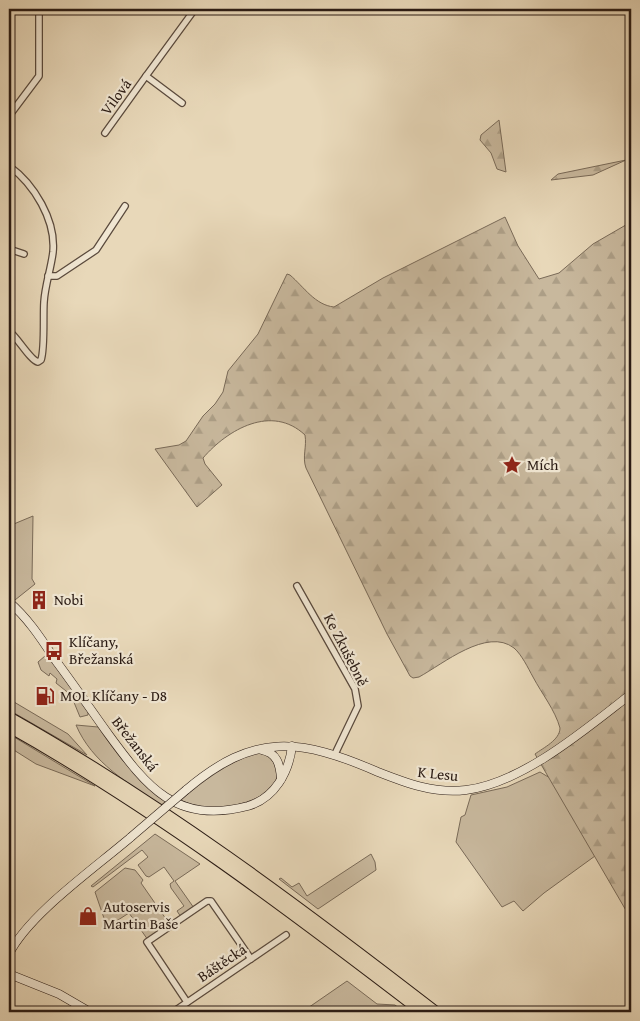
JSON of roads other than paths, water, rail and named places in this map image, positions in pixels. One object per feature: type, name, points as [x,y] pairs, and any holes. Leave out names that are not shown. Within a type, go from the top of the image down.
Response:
[{"type":"highway","points":[[9,717],[128,789],[224,853],[320,922],[436,1012]]},
{"type":"highway","points":[[9,727],[140,808],[220,862],[315,930],[422,1012]]},
{"type":"street","points":[[9,116],[39,76],[39,9]]},
{"type":"street","name":"Vilová","points":[[105,133],[195,9]]},
{"type":"street","name":"Vilová","points":[[146,76],[182,103]]},
{"type":"street","points":[[9,166],[22,175],[47,217],[53,251],[48,276],[41,360],[38,362],[34,361],[20,341],[9,331]]},
{"type":"street","points":[[48,276],[58,276],[96,250],[125,206]]},
{"type":"street","points":[[9,249],[24,254]]},
{"type":"street","name":"Ke Zkušebně","points":[[297,586],[355,689],[358,706],[335,754]]},
{"type":"street","name":"Břežanská","points":[[9,602],[32,626],[132,767],[152,789],[179,804],[202,811],[224,811],[257,803],[269,794],[281,780],[290,762],[292,746]]},
{"type":"street","name":"K Lesu","points":[[292,746],[314,748],[335,754],[409,785],[440,791],[466,790],[501,780],[522,770],[574,736],[631,694]]},
{"type":"street","points":[[9,954],[16,940],[32,922],[130,837],[220,764],[235,756],[260,749],[292,746]]},
{"type":"street","points":[[260,749],[269,751],[275,757],[280,765],[281,780]]},
{"type":"street","points":[[187,1002],[147,942],[208,901],[211,901],[251,959]]},
{"type":"street","name":"Báštěcká","points":[[173,1012],[286,935]]},
{"type":"street","points":[[9,974],[59,994],[90,1012]]},
{"type":"place","name":"Mích","points":[[512,465]]},
{"type":"place","name":"Nobi","points":[[39,600]]},
{"type":"place","name":"Klíčany, Břežanská","points":[[54,651]]},
{"type":"place","name":"MOL Klíčany - D8","points":[[45,696]]},
{"type":"place","name":"Autoservis Martin Baše","points":[[88,916]]}]
